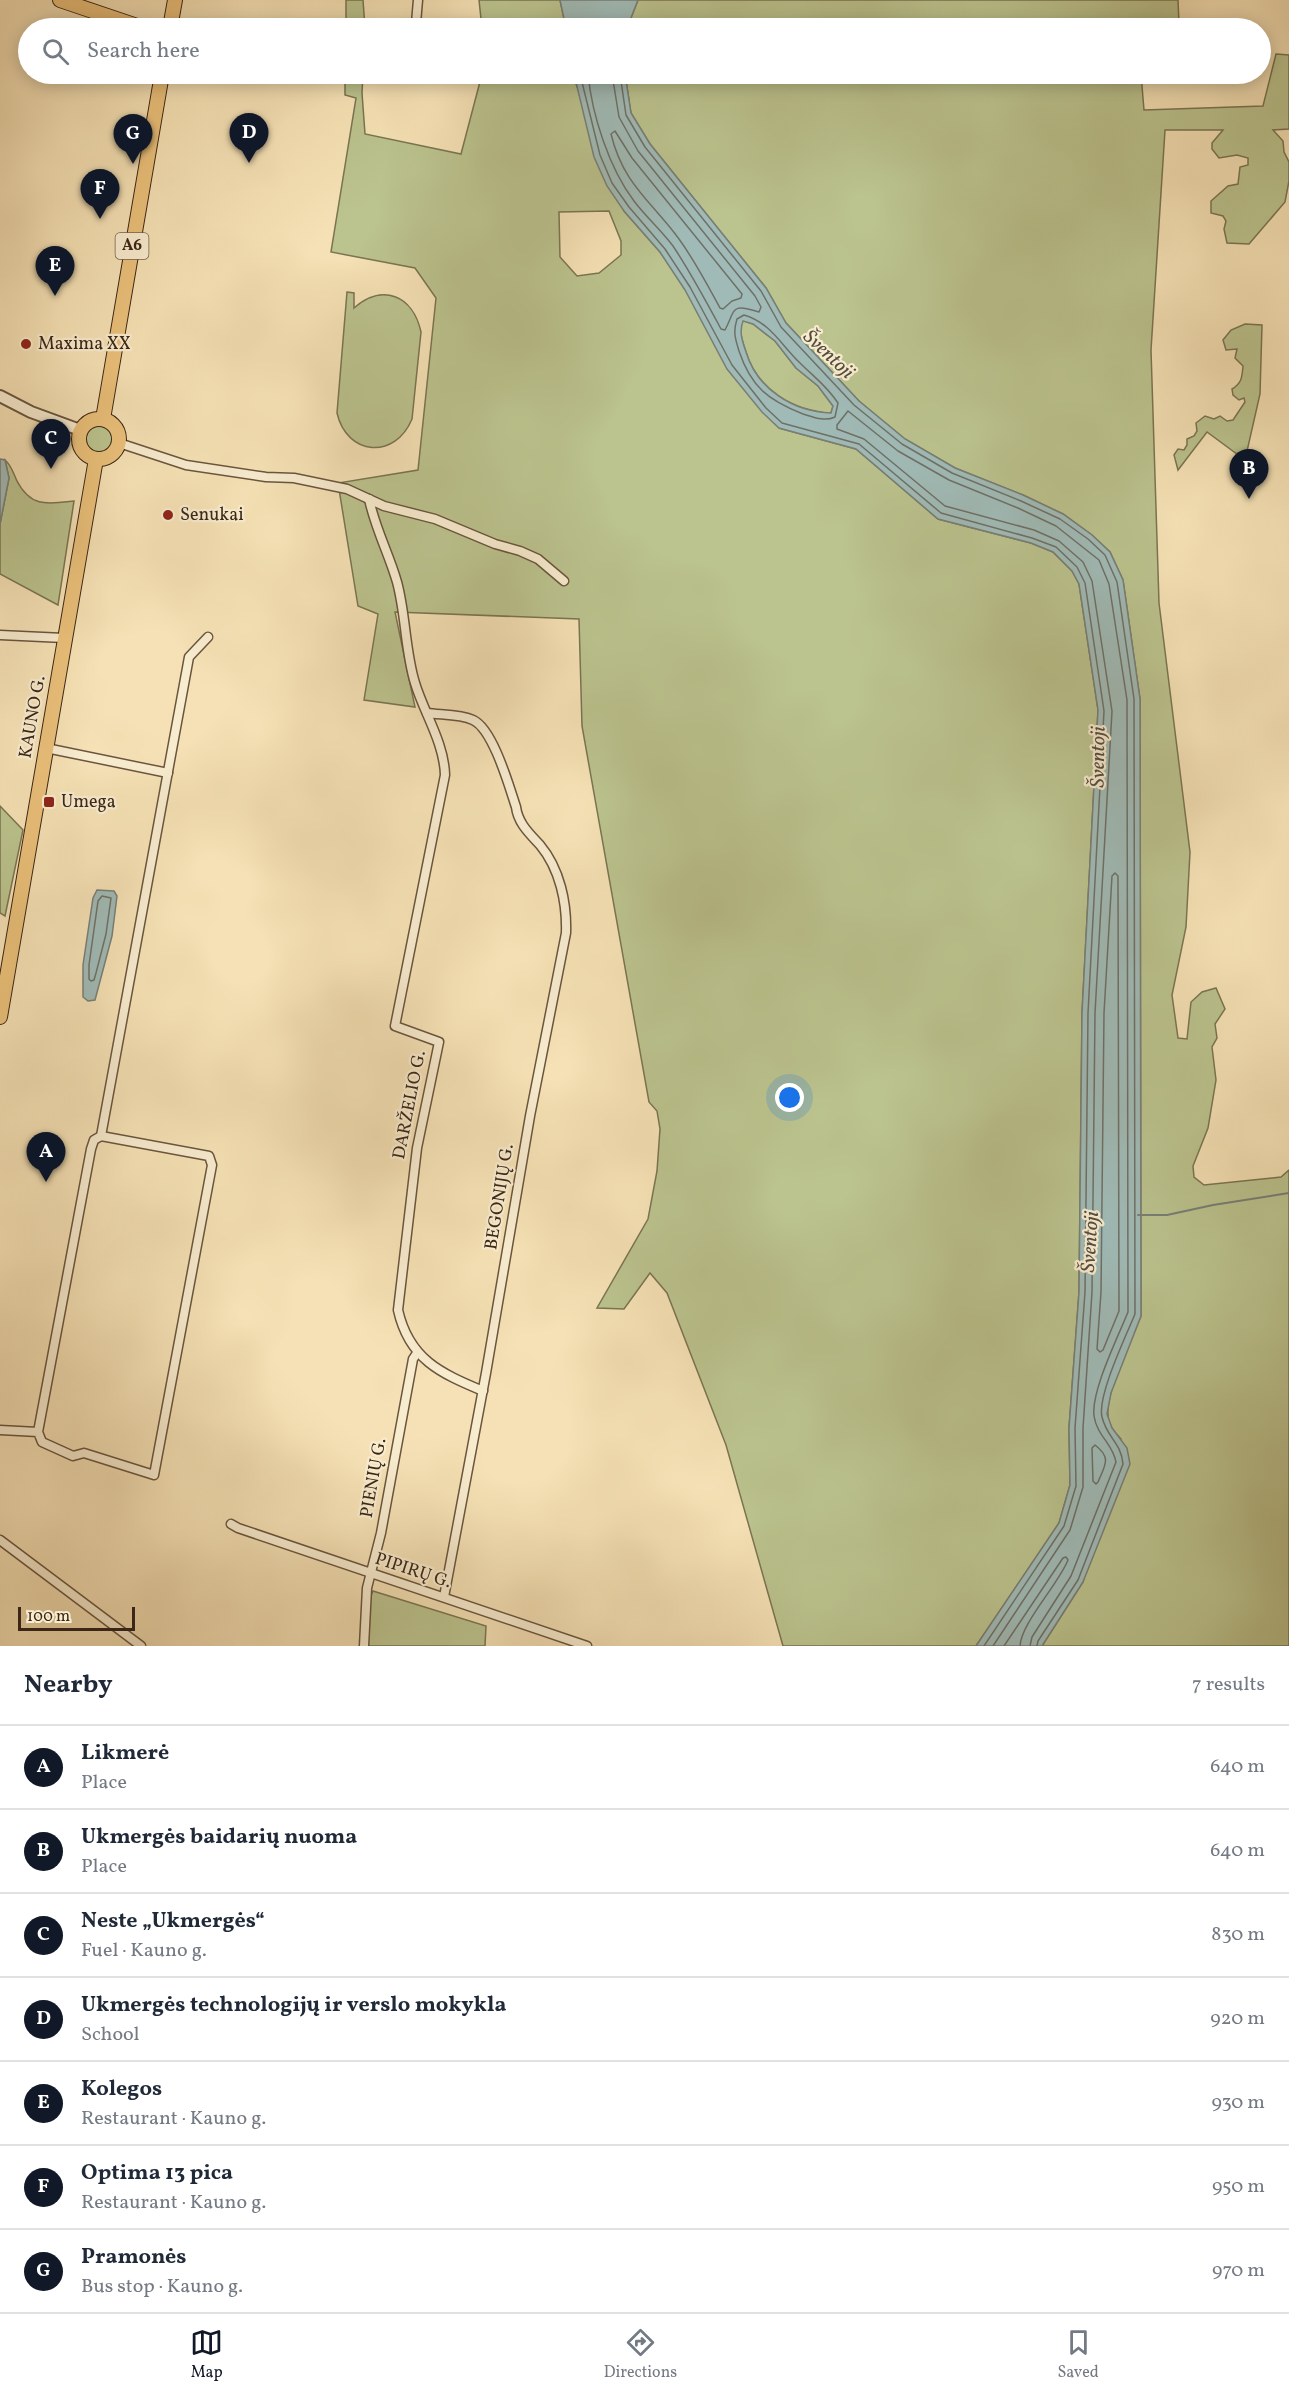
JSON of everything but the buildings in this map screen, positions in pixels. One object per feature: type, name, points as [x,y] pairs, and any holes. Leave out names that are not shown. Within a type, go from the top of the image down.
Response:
[{"type":"main road","points":[[60,0],[113,18]]},
{"type":"main road","points":[[172,18],[175,0]]},
{"type":"main road","name":"A6","points":[[103,419],[160,84]]},
{"type":"main road","points":[[103,419],[115,425],[119,434],[119,443],[112,454],[104,459],[96,459],[87,455],[81,448],[80,430],[90,421],[103,419]]},
{"type":"main road","name":"KAUNO G.","points":[[0,1017],[96,459]]},
{"type":"street","points":[[416,18],[418,0]]},
{"type":"street","points":[[0,396],[31,412],[80,430]]},
{"type":"street","points":[[119,443],[186,465],[266,477],[294,478],[347,489],[384,506],[435,519],[495,544],[520,551],[538,559],[564,581]]},
{"type":"street","points":[[369,499],[372,514],[386,545],[397,584],[414,680],[427,713]]},
{"type":"street","points":[[0,635],[64,638]]},
{"type":"street","points":[[101,1136],[189,657],[208,637]]},
{"type":"street","name":"BEGONIJŲ G.","points":[[427,713],[470,719],[483,728],[498,757],[517,814],[528,834],[540,846],[563,893],[566,933],[530,1116],[483,1391],[444,1598]]},
{"type":"street","name":"DARŽELIO G.","points":[[427,713],[443,756],[444,785],[395,1026],[439,1042],[417,1148],[398,1310],[406,1335],[417,1353],[455,1379],[483,1391]]},
{"type":"street","points":[[46,748],[168,773]]},
{"type":"street","points":[[101,1136],[209,1156],[212,1165],[154,1475],[84,1453],[73,1456],[42,1442],[38,1432],[91,1149],[94,1140],[101,1136]]},
{"type":"street","name":"PIENIŲ G.","points":[[364,1646],[370,1574],[381,1533],[413,1359],[417,1353]]},
{"type":"street","points":[[0,1430],[38,1432]]},
{"type":"street","name":"PIPIRŲ G.","points":[[231,1524],[370,1574],[587,1646]]},
{"type":"street","points":[[0,1540],[141,1646]]},
{"type":"green space","points":[[346,0],[363,0],[364,18],[346,18]]},
{"type":"green space","points":[[479,0],[560,0],[564,18],[481,18]]},
{"type":"green space","points":[[638,0],[1178,0],[1179,18],[631,18]]},
{"type":"green space","points":[[1276,54],[1289,55],[1289,129],[1273,130],[1283,141],[1284,152],[1289,162],[1289,181],[1285,202],[1249,244],[1227,243],[1224,229],[1226,221],[1223,216],[1211,213],[1211,201],[1228,186],[1238,184],[1240,167],[1248,165],[1248,158],[1237,155],[1219,158],[1212,149],[1212,143],[1223,130],[1165,130],[1151,350],[1159,603],[1190,852],[1186,927],[1172,995],[1178,1038],[1187,1039],[1191,1002],[1202,992],[1216,988],[1225,1009],[1215,1024],[1217,1038],[1212,1047],[1216,1080],[1208,1128],[1193,1166],[1194,1177],[1204,1185],[1281,1177],[1289,1170],[1289,1646],[1042,1646],[1083,1582],[1121,1439],[1109,1422],[1108,1404],[1120,1365],[1141,1316],[1140,699],[1123,580],[1110,552],[1092,535],[1063,514],[1023,495],[955,468],[905,439],[859,401],[786,323],[766,288],[650,144],[631,113],[627,84],[1142,84],[1144,110],[1263,106],[1268,84],[1271,84]]},
{"type":"green space","points":[[345,84],[362,84],[365,134],[461,154],[479,84],[576,84],[624,211],[660,252],[779,428],[856,449],[938,519],[1031,543],[1053,552],[1072,571],[1079,584],[1098,710],[1082,1013],[1079,1292],[1069,1428],[1070,1485],[1059,1523],[976,1646],[783,1646],[726,1445],[667,1293],[650,1273],[624,1309],[597,1308],[648,1219],[657,1171],[660,1129],[657,1111],[649,1102],[582,726],[579,619],[395,612],[415,707],[364,700],[378,614],[358,606],[338,483],[418,470],[436,298],[415,268],[331,252],[356,98],[345,95]],"holes":[[[609,211],[621,241],[621,255],[599,273],[577,276],[560,257],[559,212]]]},
{"type":"green space","points":[[347,292],[354,293],[354,308],[375,296],[395,297],[411,309],[421,332],[412,419],[395,441],[383,446],[372,448],[361,445],[351,438],[342,427],[337,413]]},
{"type":"green space","points":[[742,320],[753,324],[775,341],[796,368],[818,386],[833,406],[831,413],[790,403],[768,387],[751,365],[742,340]]},
{"type":"green space","points":[[1245,324],[1262,325],[1260,394],[1245,460],[1207,432],[1178,470],[1174,455],[1178,449],[1184,450],[1187,439],[1194,436],[1197,431],[1196,423],[1205,416],[1214,419],[1220,416],[1227,421],[1233,420],[1245,402],[1244,398],[1239,400],[1233,395],[1232,389],[1240,382],[1243,366],[1235,358],[1237,349],[1226,350],[1223,340],[1231,330]]},
{"type":"green space","points":[[99,423],[105,424],[113,432],[113,444],[105,452],[99,453],[93,452],[85,444],[84,438],[85,432],[93,424]]},
{"type":"green space","points":[[5,460],[22,490],[34,500],[48,503],[74,501],[58,605],[0,574],[0,524],[9,478]]},
{"type":"green space","points":[[0,806],[23,830],[5,916],[0,913]]},
{"type":"green space","points":[[373,1591],[486,1626],[485,1646],[366,1646],[369,1600]]},
{"type":"water","points":[[560,0],[638,0],[631,18],[564,18]]},
{"type":"water","name":"Šventoji","points":[[576,84],[627,84],[631,113],[650,144],[766,288],[786,323],[859,401],[905,439],[955,468],[1023,495],[1063,514],[1092,535],[1110,552],[1123,580],[1140,699],[1141,1316],[1111,1393],[1107,1414],[1112,1428],[1127,1448],[1130,1464],[1083,1582],[1042,1646],[976,1646],[1059,1523],[1070,1485],[1069,1428],[1079,1292],[1082,1013],[1098,710],[1079,584],[1072,571],[1053,552],[1031,543],[938,519],[856,449],[779,428],[762,412],[727,369],[685,290],[660,252],[624,211],[607,186],[594,157]],"holes":[[[743,321],[753,324],[775,341],[796,368],[818,386],[833,406],[831,413],[817,412],[790,403],[768,387],[751,365],[746,352],[741,329]]]},
{"type":"water","points":[[0,459],[5,460],[9,478],[0,524]]},
{"type":"water","points":[[97,890],[114,891],[117,896],[112,936],[95,1000],[88,1001],[83,997],[83,965],[93,898]]},
{"type":"waterway","points":[[1138,1215],[1167,1215],[1289,1193]]},
{"type":"place","name":"Ukmergės technologijų ir verslo mokykla","points":[[249,163]]},
{"type":"place","name":"Pramonės","points":[[133,164]]},
{"type":"place","name":"Optima 13 pica","points":[[100,219]]},
{"type":"place","name":"Kolegos","points":[[55,296]]},
{"type":"place","name":"Maxima XX","points":[[26,344]]},
{"type":"place","name":"Neste „Ukmergės“","points":[[51,469]]},
{"type":"place","name":"Ukmergės baidarių nuoma","points":[[1249,499]]},
{"type":"place","name":"Senukai","points":[[168,515]]},
{"type":"place","name":"Umega","points":[[49,802]]},
{"type":"place","name":"Likmerė","points":[[46,1182]]}]
